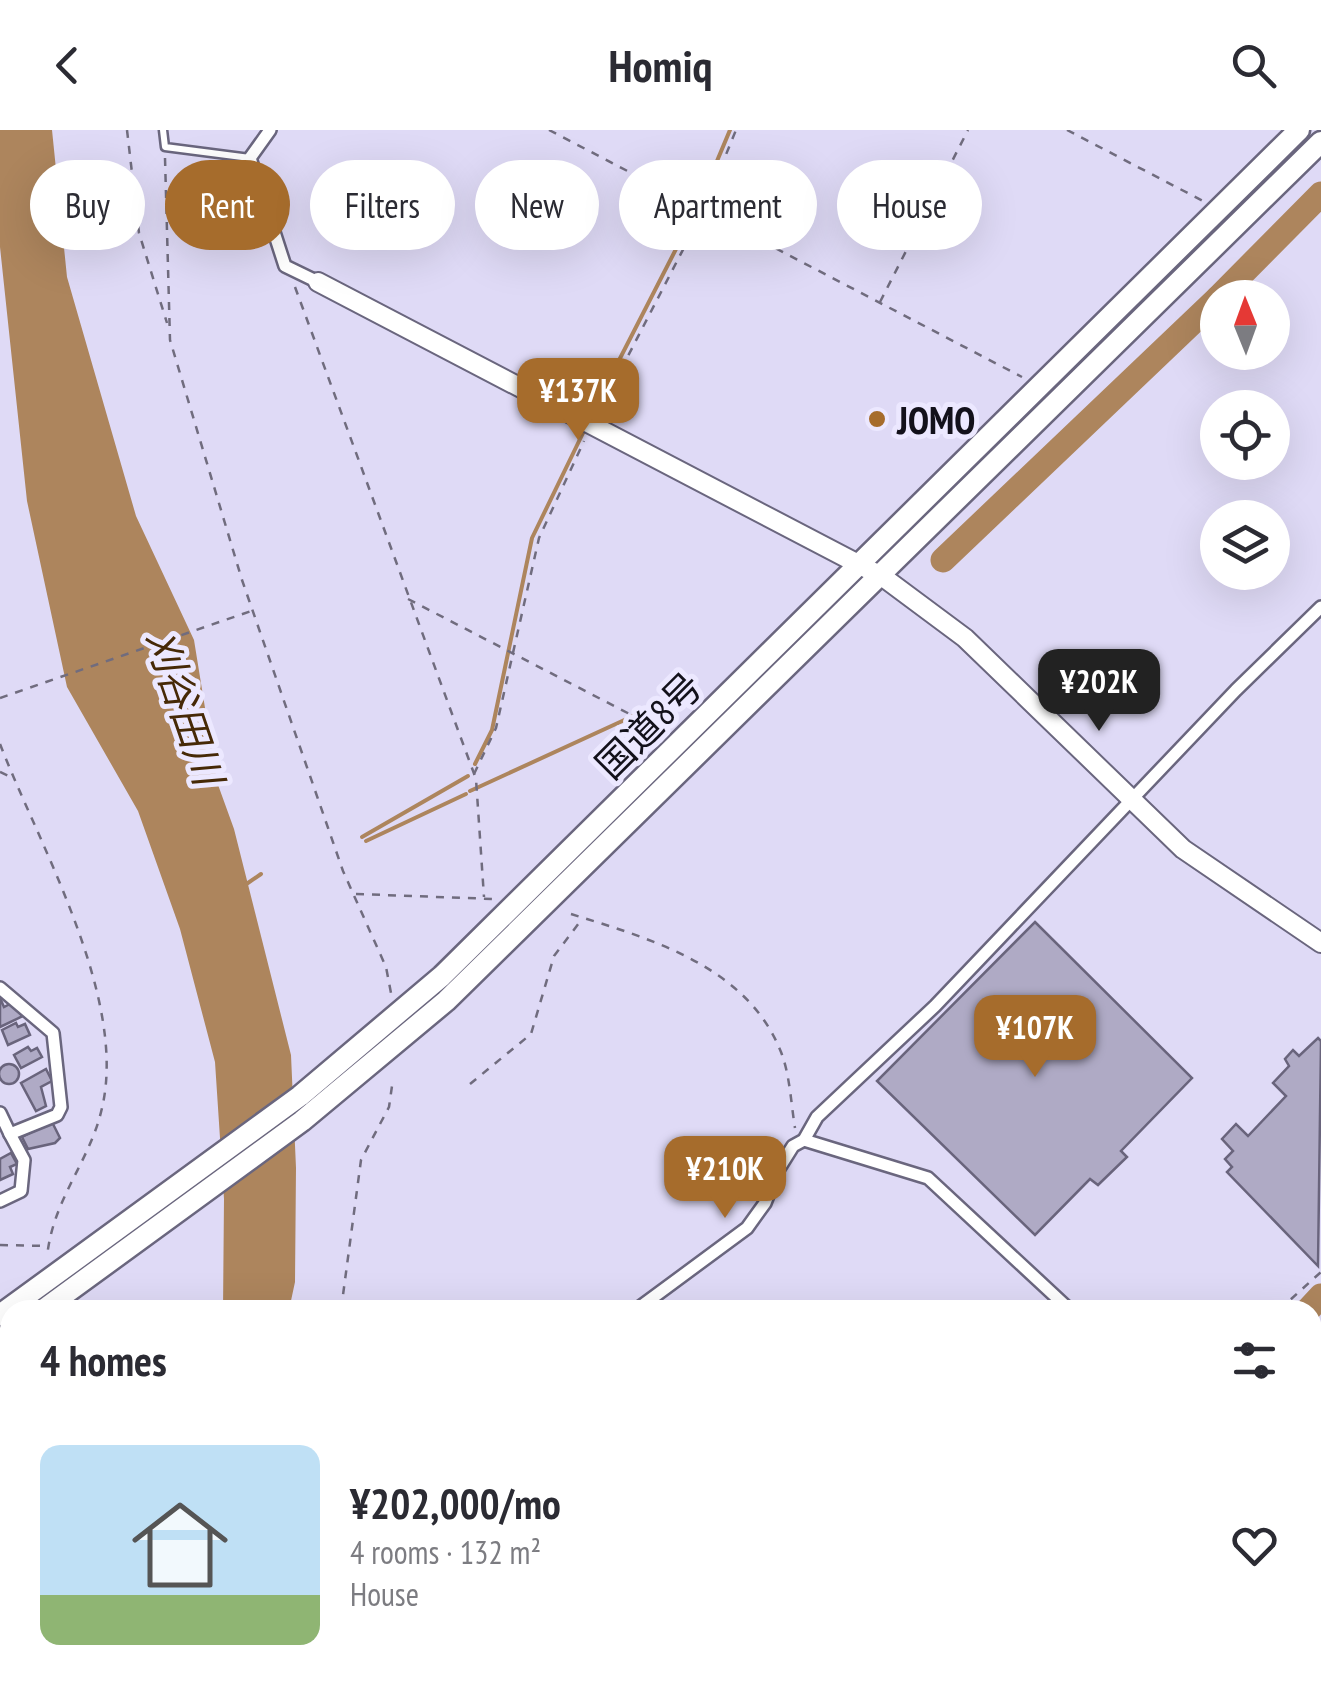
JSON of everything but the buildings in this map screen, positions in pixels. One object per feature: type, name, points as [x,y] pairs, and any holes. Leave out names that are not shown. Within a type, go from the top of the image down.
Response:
[{"type":"highway","name":"国道8号","points":[[21,1300],[351,1056],[524,897],[1299,130]]},
{"type":"highway","name":"国道8号","points":[[57,1300],[352,1082],[503,948],[1321,142]]},
{"type":"street","points":[[270,130],[250,158],[285,266],[883,577],[965,638],[1183,849],[1321,944]]},
{"type":"street","points":[[650,1300],[747,1228],[765,1203],[785,1158],[804,1140],[817,1117],[934,1006],[1236,690],[1321,607]]},
{"type":"street","points":[[0,988],[53,1033],[61,1107],[57,1115],[10,1134]]},
{"type":"street","points":[[0,1113],[24,1160],[21,1190],[0,1201]]},
{"type":"street","points":[[804,1140],[928,1178],[1059,1300]]},
{"type":"lane","points":[[163,130],[165,148],[250,158]]},
{"type":"path","points":[[127,130],[138,233],[234,554],[324,818],[381,952],[391,993]]},
{"type":"path","points":[[549,130],[619,167]]},
{"type":"path","points":[[724,160],[736,130]]},
{"type":"path","points":[[880,303],[968,130]]},
{"type":"path","points":[[1067,130],[1216,210]]},
{"type":"path","points":[[165,148],[168,326]]},
{"type":"path","points":[[475,777],[496,728],[516,655],[539,538],[684,250]]},
{"type":"path","points":[[779,250],[1039,388]]},
{"type":"path","points":[[285,266],[475,777],[484,898]]},
{"type":"path","points":[[406,599],[645,722],[647,728],[629,737]]},
{"type":"path","points":[[0,698],[256,610]]},
{"type":"path","points":[[0,744],[81,939],[100,1012],[103,1107],[60,1200],[46,1265]]},
{"type":"path","points":[[0,772],[13,777]]},
{"type":"path","points":[[355,894],[494,899]]},
{"type":"path","points":[[571,914],[684,954],[734,987],[755,1008],[783,1056],[795,1128],[804,1140]]},
{"type":"path","points":[[470,1084],[531,1034],[554,956],[583,918]]},
{"type":"path","points":[[342,1300],[361,1160],[389,1107],[394,1079]]},
{"type":"path","points":[[0,1245],[48,1247]]},
{"type":"path","points":[[1291,1300],[1321,1272]]},
{"type":"water","name":"刈谷田川","points":[[0,130],[52,130],[55,160],[30,160],[30,250],[64,250],[67,277],[136,516],[194,640],[217,782],[234,829],[291,1055],[296,1168],[295,1282],[291,1300],[223,1300],[224,1199],[215,1062],[180,929],[138,811],[67,687],[27,501],[0,247]]},
{"type":"waterway","points":[[717,160],[730,130]]},
{"type":"waterway","points":[[1236,280],[1321,194]]},
{"type":"waterway","points":[[592,413],[676,250]]},
{"type":"waterway","points":[[943,560],[1200,315]]},
{"type":"waterway","points":[[475,764],[492,730],[532,538],[583,433]]},
{"type":"waterway","points":[[470,791],[681,694]]},
{"type":"waterway","points":[[362,837],[468,776]]},
{"type":"waterway","points":[[366,841],[466,794]]},
{"type":"waterway","points":[[245,885],[261,874]]},
{"type":"waterway","points":[[1317,1300],[1321,1296]]},
{"type":"place","name":"JOMO","points":[[877,419]]}]
